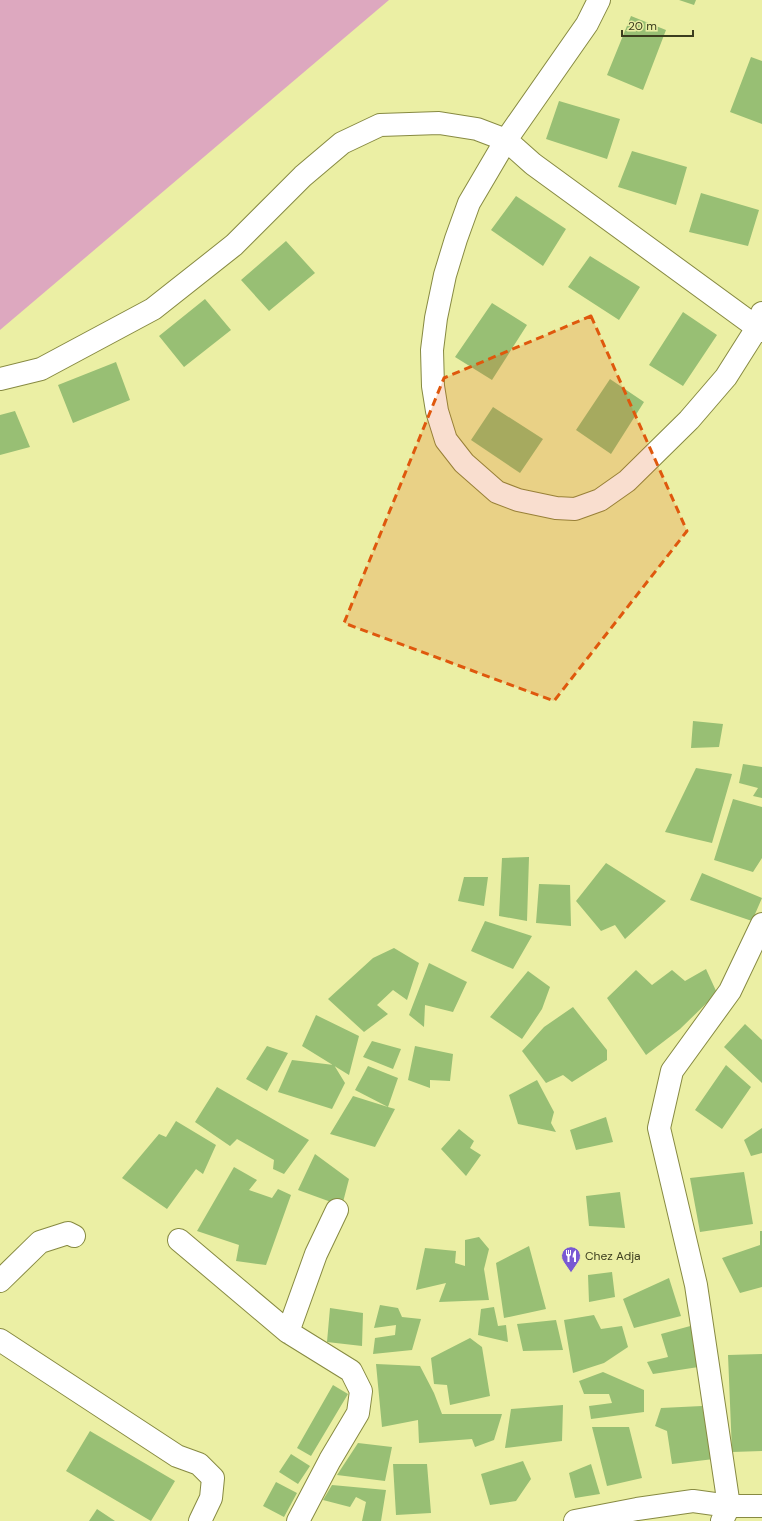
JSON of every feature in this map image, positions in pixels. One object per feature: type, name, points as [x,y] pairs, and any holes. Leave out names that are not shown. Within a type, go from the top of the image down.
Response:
[{"type":"street","points":[[0,379],[41,369],[153,309],[234,245],[303,176],[342,143],[380,125],[439,123],[477,129],[506,140],[533,164],[760,324],[726,377],[689,420],[627,481],[600,500],[575,509],[556,508],[518,500],[498,492],[464,463],[446,440],[437,411],[432,386],[432,350],[436,318],[445,275],[469,203],[506,140],[587,24],[599,0]]},
{"type":"street","points":[[726,1514],[696,1285],[658,1128],[672,1071],[730,991],[762,924]]},
{"type":"street","points":[[288,1332],[316,1254],[337,1210]]},
{"type":"street","points":[[0,1281],[40,1242],[68,1233],[74,1236]]},
{"type":"street","points":[[179,1240],[288,1332],[351,1372],[361,1391],[358,1413],[330,1460],[298,1521]]},
{"type":"street","points":[[0,1340],[177,1456],[199,1464],[213,1478],[211,1498],[200,1521]]},
{"type":"street","points":[[576,1521],[637,1509],[694,1501],[726,1514],[762,1506]]},
{"type":"highlighted area","points":[[591,316],[687,531],[554,701],[344,623],[444,378]]},
{"type":"shaded area","points":[[0,0],[389,0],[0,330]]},
{"type":"building","points":[[679,0],[696,0],[694,5]]},
{"type":"building","points":[[631,16],[666,30],[643,90],[607,75]]},
{"type":"building","points":[[751,57],[762,61],[762,124],[730,112]]},
{"type":"building","points":[[559,101],[620,119],[607,159],[546,139]]},
{"type":"building","points":[[632,151],[687,167],[676,205],[618,187]]},
{"type":"building","points":[[701,193],[759,210],[748,246],[689,232]]},
{"type":"building","points":[[516,196],[566,229],[543,266],[491,230]]},
{"type":"building","points":[[286,241],[315,273],[269,311],[241,280]]},
{"type":"building","points":[[590,256],[640,287],[619,320],[568,287]]},
{"type":"building","points":[[205,299],[231,330],[184,367],[159,336]]},
{"type":"building","points":[[492,303],[527,325],[492,380],[455,357]]},
{"type":"building","points":[[683,312],[717,335],[683,386],[649,365]]},
{"type":"building","points":[[116,362],[130,400],[73,423],[58,385]]},
{"type":"building","points":[[610,379],[644,402],[611,454],[576,430]]},
{"type":"building","points":[[493,407],[543,439],[520,473],[471,440]]},
{"type":"building","points":[[15,411],[30,447],[0,455],[0,415]]},
{"type":"building","points":[[693,721],[723,724],[719,747],[691,748]]},
{"type":"building","points":[[743,764],[762,767],[762,798],[753,796],[758,788],[739,783]]},
{"type":"building","points":[[696,768],[732,774],[712,843],[665,832]]},
{"type":"building","points":[[733,799],[762,807],[762,858],[753,872],[714,860]]},
{"type":"building","points":[[529,857],[527,921],[499,916],[502,858]]},
{"type":"building","points":[[606,863],[666,901],[625,939],[615,925],[601,931],[576,901]]},
{"type":"building","points":[[702,873],[762,898],[752,921],[690,900]]},
{"type":"building","points":[[464,877],[488,877],[484,906],[458,901]]},
{"type":"building","points":[[539,884],[570,885],[571,926],[536,923]]},
{"type":"building","points":[[485,921],[532,936],[513,969],[471,951]]},
{"type":"building","points":[[394,948],[419,963],[407,1000],[393,990],[377,1005],[388,1014],[364,1032],[328,999],[373,958]]},
{"type":"building","points":[[429,963],[467,982],[453,1012],[425,1005],[424,1027],[409,1015]]},
{"type":"building","points":[[706,969],[717,993],[680,1029],[646,1055],[607,998],[636,970],[652,985],[672,970],[685,981]]},
{"type":"building","points":[[528,971],[550,987],[542,1009],[522,1039],[490,1017]]},
{"type":"building","points":[[573,1007],[607,1050],[607,1060],[572,1082],[563,1075],[546,1083],[522,1051],[544,1027]]},
{"type":"building","points":[[316,1015],[359,1036],[349,1075],[302,1046]]},
{"type":"building","points":[[745,1024],[762,1040],[762,1083],[724,1047]]},
{"type":"building","points":[[372,1041],[401,1049],[393,1069],[363,1057]]},
{"type":"building","points":[[267,1046],[288,1053],[267,1091],[246,1079]]},
{"type":"building","points":[[415,1046],[453,1054],[450,1081],[430,1080],[430,1088],[408,1080]]},
{"type":"building","points":[[292,1060],[334,1065],[345,1083],[332,1109],[278,1092]]},
{"type":"building","points":[[726,1065],[751,1087],[722,1129],[695,1110]]},
{"type":"building","points":[[368,1066],[398,1078],[388,1107],[355,1090]]},
{"type":"building","points":[[537,1080],[554,1112],[551,1123],[556,1132],[518,1124],[509,1095]]},
{"type":"building","points":[[217,1087],[309,1140],[284,1174],[273,1169],[274,1160],[237,1139],[230,1146],[195,1122]]},
{"type":"building","points":[[353,1096],[395,1109],[375,1147],[330,1134]]},
{"type":"building","points":[[606,1117],[613,1142],[576,1150],[570,1130]]},
{"type":"building","points":[[176,1121],[216,1145],[203,1174],[196,1169],[167,1209],[122,1178],[159,1134],[166,1137]]},
{"type":"building","points":[[762,1128],[762,1153],[751,1156],[744,1140]]},
{"type":"building","points":[[459,1129],[474,1141],[470,1148],[481,1155],[466,1176],[441,1149]]},
{"type":"building","points":[[315,1154],[349,1179],[342,1206],[298,1190]]},
{"type":"building","points":[[234,1167],[257,1180],[249,1190],[272,1198],[278,1189],[291,1195],[266,1265],[236,1261],[239,1245],[197,1231]]},
{"type":"building","points":[[744,1172],[753,1224],[700,1232],[690,1178]]},
{"type":"building","points":[[620,1192],[625,1228],[589,1226],[586,1196]]},
{"type":"building","points":[[760,1231],[762,1231],[762,1287],[740,1293],[722,1258],[760,1245]]},
{"type":"building","points":[[479,1237],[489,1249],[484,1269],[489,1300],[439,1302],[446,1283],[416,1290],[425,1248],[456,1251],[455,1263],[465,1266],[465,1240]]},
{"type":"building","points":[[529,1246],[546,1309],[504,1318],[496,1263]]},
{"type":"building","points":[[612,1272],[615,1297],[589,1302],[588,1275]]},
{"type":"building","points":[[669,1278],[681,1316],[634,1328],[623,1299]]},
{"type":"building","points":[[380,1305],[398,1308],[402,1317],[421,1319],[412,1350],[373,1354],[375,1338],[395,1335],[396,1325],[374,1328]]},
{"type":"building","points":[[494,1307],[498,1326],[506,1325],[508,1342],[478,1335],[481,1309]]},
{"type":"building","points":[[330,1308],[363,1313],[362,1346],[327,1342]]},
{"type":"building","points":[[594,1315],[601,1329],[622,1326],[628,1347],[604,1363],[573,1373],[564,1320]]},
{"type":"building","points":[[556,1320],[563,1350],[523,1351],[517,1324]]},
{"type":"building","points":[[694,1325],[705,1366],[653,1374],[647,1362],[668,1357],[661,1334]]},
{"type":"building","points":[[470,1338],[482,1347],[490,1396],[450,1405],[447,1385],[434,1384],[431,1358]]},
{"type":"building","points":[[762,1354],[762,1451],[732,1452],[728,1355]]},
{"type":"building","points":[[376,1364],[420,1366],[434,1393],[442,1414],[502,1414],[494,1440],[475,1447],[472,1439],[419,1443],[418,1420],[382,1427]]},
{"type":"building","points":[[603,1372],[644,1390],[644,1412],[591,1419],[589,1406],[612,1403],[609,1394],[584,1394],[579,1381]]},
{"type":"building","points":[[333,1385],[348,1394],[311,1456],[297,1448]]},
{"type":"building","points":[[563,1405],[562,1441],[505,1448],[511,1409]]},
{"type":"building","points":[[702,1406],[714,1459],[672,1464],[667,1431],[655,1426],[661,1408]]},
{"type":"building","points":[[592,1427],[629,1427],[642,1478],[607,1486]]},
{"type":"building","points":[[90,1431],[175,1481],[151,1521],[66,1471]]},
{"type":"building","points":[[358,1443],[392,1447],[385,1481],[337,1475]]},
{"type":"building","points":[[291,1454],[310,1466],[298,1484],[279,1472]]},
{"type":"building","points":[[523,1461],[531,1479],[516,1501],[490,1505],[481,1474]]},
{"type":"building","points":[[393,1464],[427,1464],[431,1513],[396,1515]]},
{"type":"building","points":[[591,1464],[600,1494],[575,1498],[569,1473]]},
{"type":"building","points":[[276,1482],[297,1493],[284,1517],[263,1506]]},
{"type":"building","points":[[332,1485],[386,1490],[381,1521],[362,1521],[366,1502],[356,1497],[350,1507],[323,1500]]},
{"type":"building","points":[[97,1509],[115,1521],[89,1521]]},
{"type":"place","name":"Chez Adja","points":[[571,1273]]}]
